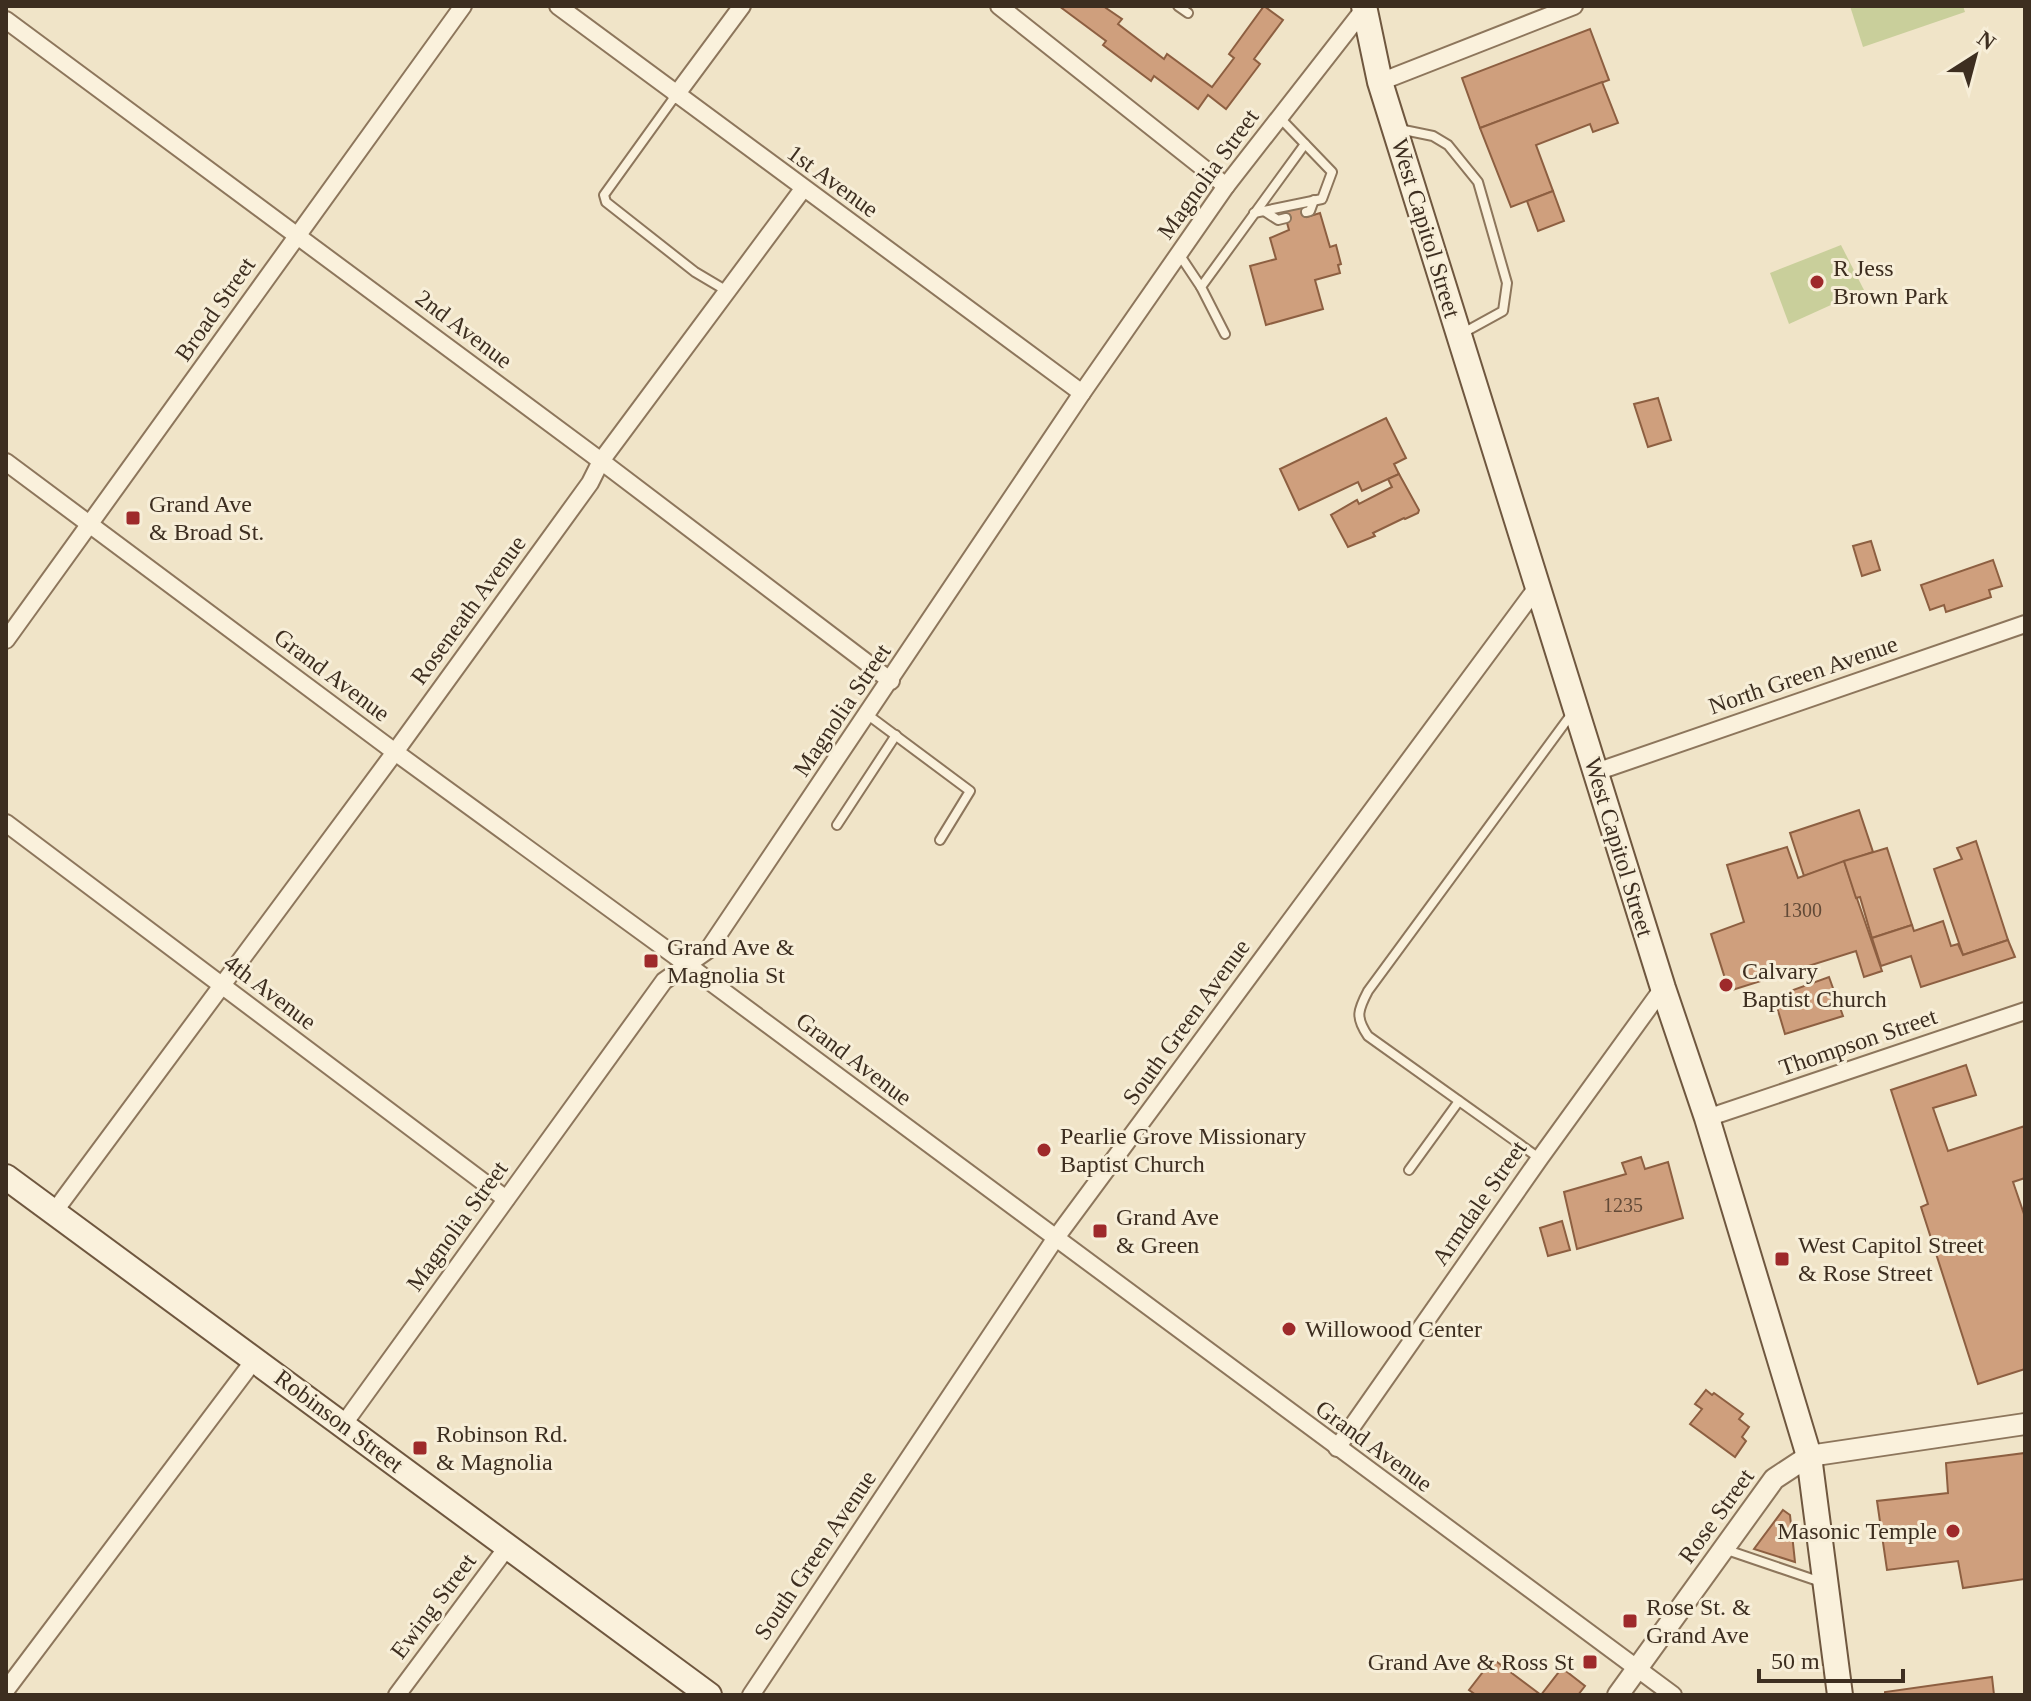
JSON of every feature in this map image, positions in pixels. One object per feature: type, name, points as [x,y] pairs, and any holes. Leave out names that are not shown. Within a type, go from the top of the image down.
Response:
[{"type":"main road","name":"West Capitol Street","points":[[1364,7],[1380,82],[1394,128],[1663,988],[1707,1118],[1809,1456],[1840,1695]]},
{"type":"main road","name":"Robinson Street","points":[[6,1177],[709,1695]]},
{"type":"street","name":"Broad Street","points":[[6,640],[463,6]]},
{"type":"street","name":"1st Avenue","points":[[558,6],[1082,393]]},
{"type":"street","points":[[676,95],[742,6]]},
{"type":"street","points":[[999,6],[1017,12],[1226,186]]},
{"type":"street","points":[[1380,82],[1574,6]]},
{"type":"street","name":"Magnolia Street","points":[[343,1425],[664,981],[708,950],[1082,393],[1226,186],[1364,7]]},
{"type":"street","name":"2nd Avenue","points":[[6,20],[601,461],[891,681]]},
{"type":"street","name":"Roseneath Avenue","points":[[54,1212],[395,752],[580,496],[601,461],[803,189]]},
{"type":"street","name":"Grand Avenue","points":[[6,462],[1673,1695]]},
{"type":"street","name":"South Green Avenue","points":[[751,1695],[1055,1239],[1538,586]]},
{"type":"street","name":"North Green Avenue","points":[[1596,772],[2025,624]]},
{"type":"street","name":"4th Avenue","points":[[6,823],[506,1199]]},
{"type":"street","name":"Armdale Street","points":[[1337,1448],[1663,988]]},
{"type":"street","name":"Thompson Street","points":[[1707,1118],[2025,1011]]},
{"type":"street","points":[[6,1690],[255,1359]]},
{"type":"street","points":[[1809,1456],[2025,1424]]},
{"type":"street","name":"Rose Street","points":[[1618,1695],[1774,1479],[1809,1456]]},
{"type":"street","name":"Ewing Street","points":[[397,1695],[508,1546]]},
{"type":"lane","points":[[1178,6],[1188,13]]},
{"type":"lane","points":[[676,95],[604,195],[606,202],[695,272],[727,291]]},
{"type":"lane","points":[[1259,212],[1322,199],[1332,172],[1279,118]]},
{"type":"lane","points":[[1394,128],[1433,136],[1448,145],[1478,182],[1507,283],[1503,311],[1459,335]]},
{"type":"lane","points":[[1201,287],[1259,212],[1305,144]]},
{"type":"lane","points":[[1306,212],[1310,211],[1314,200]]},
{"type":"lane","points":[[1259,212],[1278,220],[1286,218]]},
{"type":"lane","points":[[1179,254],[1201,287],[1225,334]]},
{"type":"lane","points":[[1540,1158],[1368,1036],[1359,1023],[1360,1007],[1368,991],[1576,708]]},
{"type":"lane","points":[[868,715],[970,791],[940,840]]},
{"type":"lane","points":[[837,825],[896,735]]},
{"type":"lane","points":[[1409,1170],[1459,1101]]},
{"type":"lane","points":[[1723,1548],[1826,1583]]},
{"type":"green space","points":[[1850,6],[1963,6],[1965,12],[1863,47]]},
{"type":"green space","name":"R Jess Brown Park","points":[[1841,245],[1864,290],[1789,324],[1770,273]]},
{"type":"building","points":[[1059,6],[1103,6],[1122,19],[1118,24],[1164,59],[1167,54],[1212,87],[1234,58],[1229,54],[1264,6],[1283,20],[1254,59],[1260,64],[1226,109],[1208,95],[1198,109],[1154,76],[1151,81],[1103,45],[1106,41]]},
{"type":"building","points":[[1590,29],[1609,80],[1480,128],[1462,78]]},
{"type":"building","points":[[1602,82],[1618,123],[1593,132],[1590,124],[1536,145],[1553,191],[1511,207],[1480,128]]},
{"type":"building","points":[[1553,191],[1564,221],[1538,231],[1527,201]]},
{"type":"building","points":[[1304,206],[1307,217],[1320,213],[1330,247],[1336,245],[1340,273],[1315,280],[1323,309],[1266,325],[1250,266],[1276,259],[1270,238],[1289,230],[1284,212]]},
{"type":"building","points":[[1658,398],[1671,440],[1648,447],[1634,404]]},
{"type":"building","points":[[1386,418],[1406,458],[1394,464],[1399,474],[1362,491],[1358,482],[1299,510],[1280,469]]},
{"type":"building","points":[[1399,474],[1418,513],[1348,547],[1331,515],[1357,500],[1359,504],[1392,487],[1388,479]]},
{"type":"building","points":[[1871,541],[1880,570],[1862,576],[1853,546]]},
{"type":"building","points":[[1993,560],[2002,586],[1989,590],[1991,597],[1946,612],[1944,605],[1930,610],[1921,585]]},
{"type":"building","points":[[1859,810],[1873,852],[1804,876],[1790,833]]},
{"type":"building","points":[[1976,841],[2008,940],[1963,955],[1934,869],[1962,859],[1957,848]]},
{"type":"building","name":"Calvary Baptist Church","points":[[1787,847],[1798,878],[1844,861],[1882,971],[1864,977],[1856,951],[1729,991],[1711,934],[1744,922],[1727,865]]},
{"type":"building","points":[[1887,848],[1912,925],[1872,938],[1860,897],[1856,898],[1844,861]]},
{"type":"building","points":[[1943,921],[1951,946],[1958,944],[1963,955],[2008,940],[2015,957],[1921,987],[1911,956],[1881,966],[1872,938],[1912,925],[1914,931]]},
{"type":"building","points":[[1829,977],[1843,1016],[1785,1034],[1774,997]]},
{"type":"building","points":[[1966,1065],[1976,1095],[1933,1108],[1948,1151],[2025,1126],[2025,1178],[2013,1182],[2025,1217],[2025,1369],[1978,1384],[1921,1207],[1928,1204],[1891,1090]]},
{"type":"building","points":[[1641,1157],[1645,1169],[1668,1162],[1683,1218],[1577,1249],[1564,1192],[1626,1174],[1622,1163]]},
{"type":"building","points":[[1562,1221],[1570,1250],[1548,1256],[1540,1228]]},
{"type":"building","points":[[1706,1390],[1743,1414],[1739,1419],[1749,1427],[1742,1437],[1746,1441],[1735,1457],[1690,1424],[1702,1409],[1695,1404]]},
{"type":"building","name":"Masonic Temple","points":[[2025,1453],[2025,1579],[1963,1588],[1958,1561],[1887,1570],[1877,1501],[1948,1493],[1946,1463]]},
{"type":"building","points":[[1783,1510],[1790,1515],[1795,1562],[1754,1549]]},
{"type":"building","points":[[1493,1659],[1541,1695],[1476,1695],[1469,1690]]},
{"type":"building","points":[[1562,1668],[1585,1686],[1578,1695],[1541,1695]]},
{"type":"building","points":[[1992,1677],[1994,1695],[1885,1695],[1885,1692]]},
{"type":"place","name":"R Jess Brown Park","points":[[1817,282]]},
{"type":"place","name":"Grand Ave & Broad St.","points":[[133,518]]},
{"type":"place","name":"Grand Ave & Magnolia St","points":[[651,961]]},
{"type":"place","name":"Calvary Baptist Church","points":[[1726,985]]},
{"type":"place","name":"Pearlie Grove Missionary Baptist Church","points":[[1044,1150]]},
{"type":"place","name":"Grand Ave & Green","points":[[1100,1231]]},
{"type":"place","name":"West Capitol Street & Rose Street","points":[[1782,1259]]},
{"type":"place","name":"Willowood Center","points":[[1289,1329]]},
{"type":"place","name":"Robinson Rd. & Magnolia","points":[[420,1448]]},
{"type":"place","name":"Masonic Temple","points":[[1953,1531]]},
{"type":"place","name":"Rose St. & Grand Ave","points":[[1630,1621]]},
{"type":"place","name":"Grand Ave & Ross St","points":[[1590,1662]]}]
